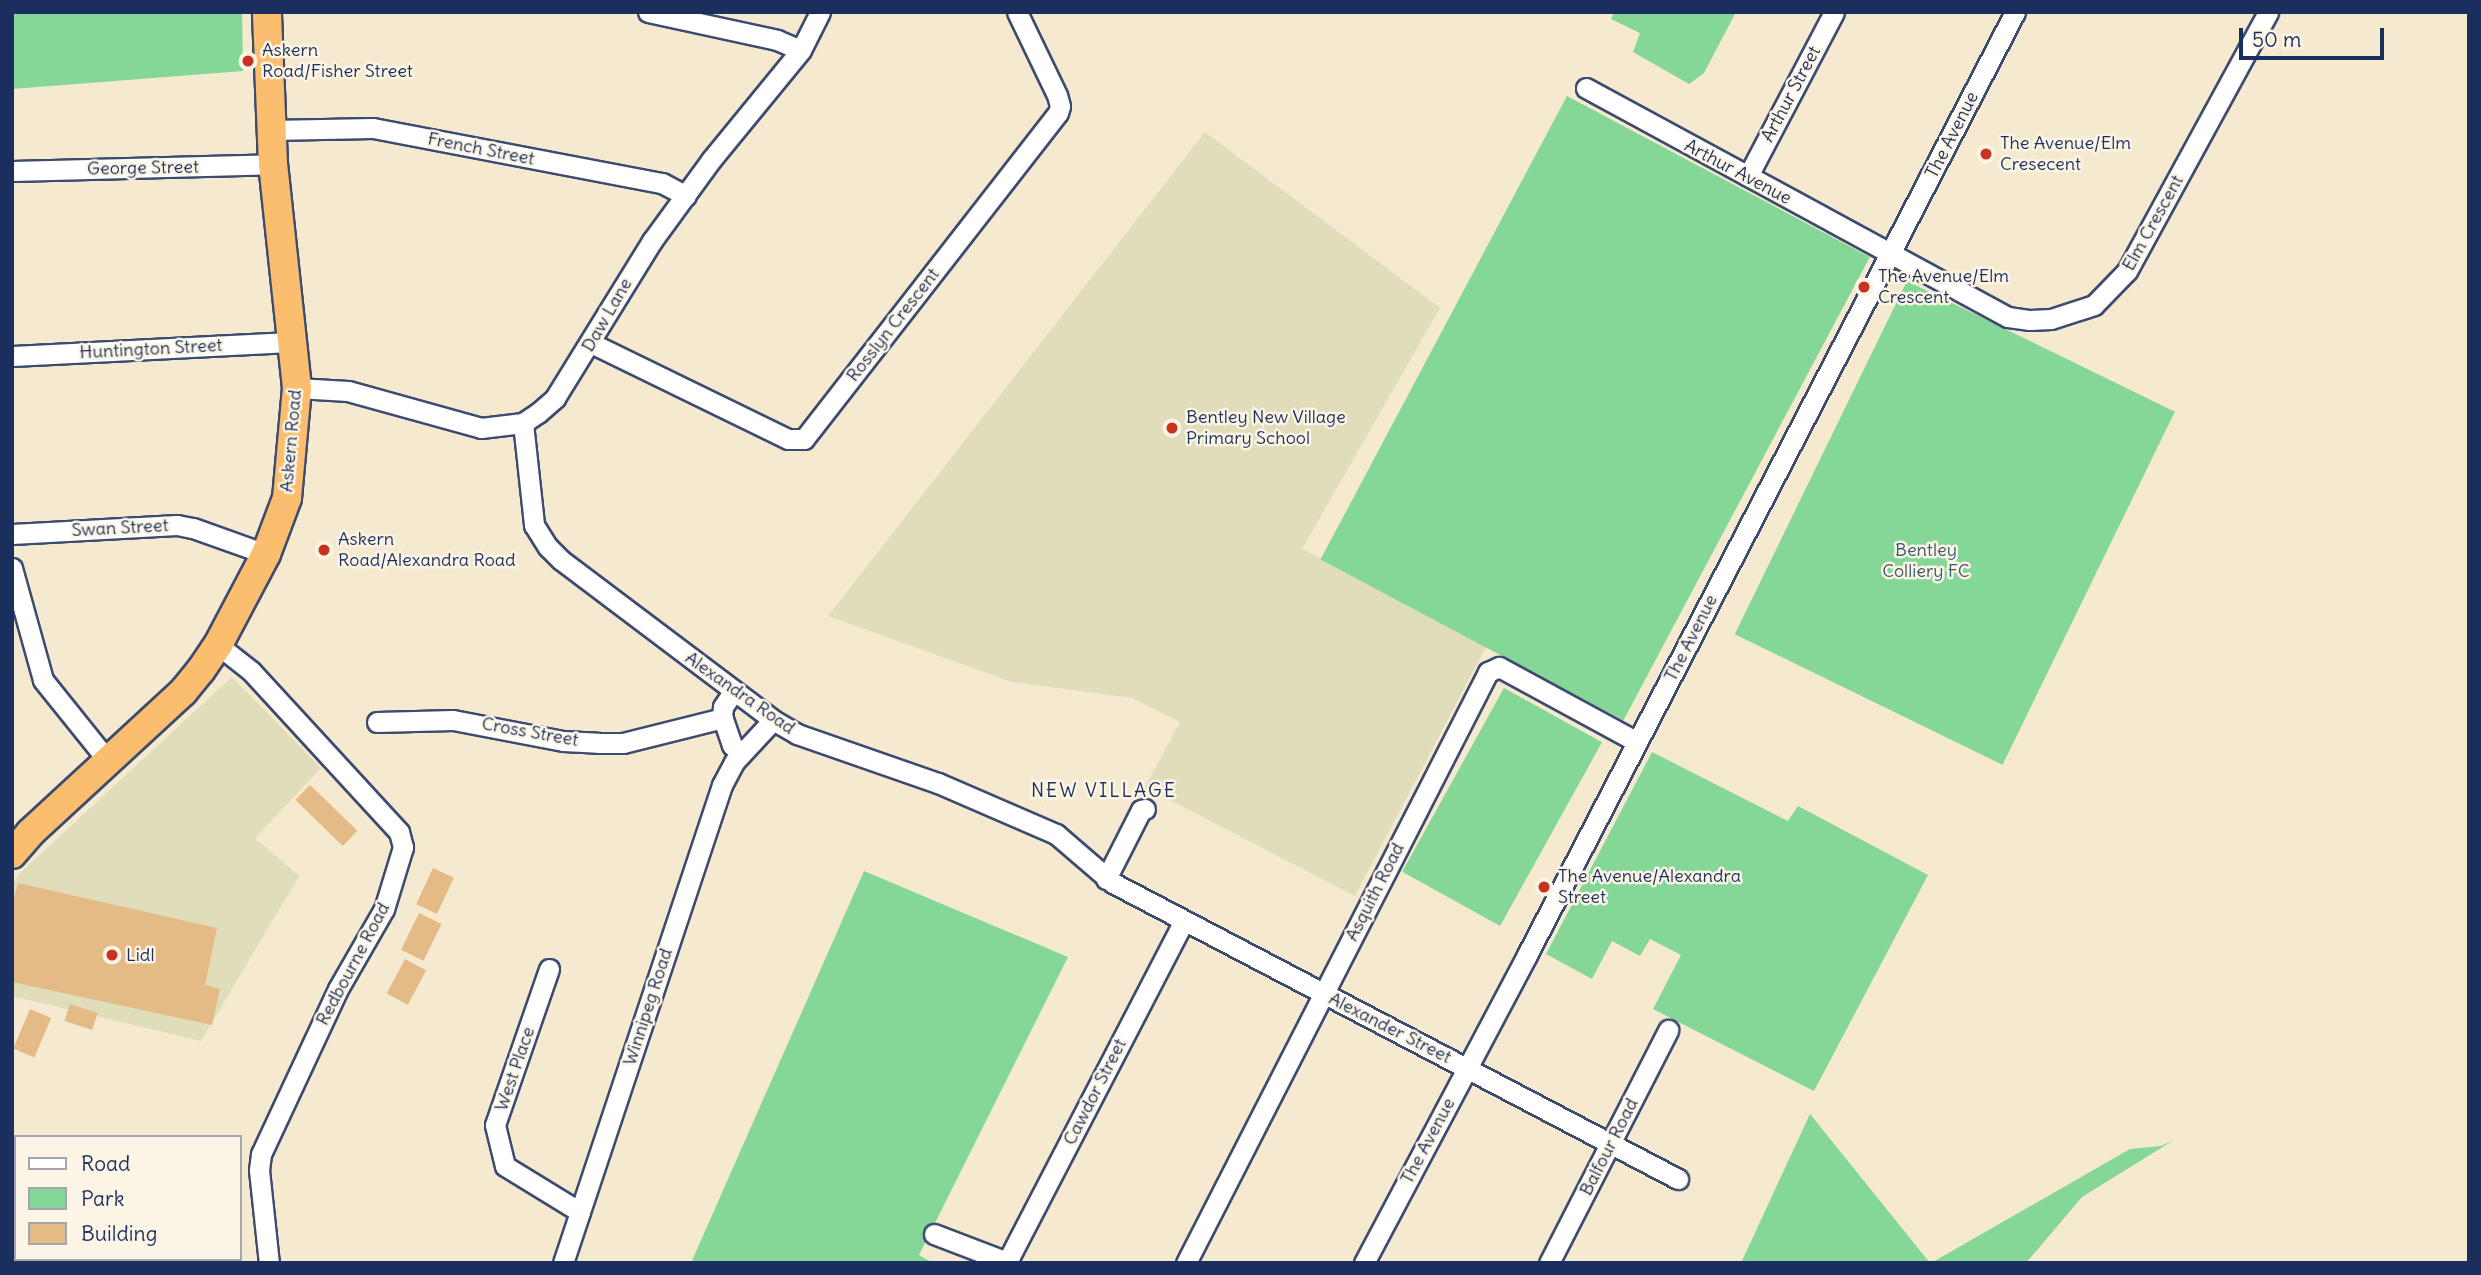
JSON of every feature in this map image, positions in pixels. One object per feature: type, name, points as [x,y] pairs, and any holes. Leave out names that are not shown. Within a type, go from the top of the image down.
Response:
[{"type":"highway","name":"Askern Road","points":[[12,854],[30,832],[183,692],[218,645],[266,554],[287,498],[297,388],[273,164],[267,12]]},
{"type":"street","points":[[648,12],[777,40],[801,50]]},
{"type":"street","name":"Daw Lane","points":[[523,423],[555,398],[592,343],[652,241],[711,160],[801,50],[820,12]]},
{"type":"street","name":"Rosslyn Crescent","points":[[592,343],[788,439],[804,439],[1058,113],[1057,95],[1017,12]]},
{"type":"street","name":"Arthur Street","points":[[1748,176],[1834,12]]},
{"type":"street","name":"The Avenue","points":[[1364,1263],[2015,12]]},
{"type":"street","name":"Elm Crescent","points":[[1891,254],[2008,317],[2051,319],[2094,305],[2127,271],[2268,12]]},
{"type":"street","name":"Arthur Avenue","points":[[1586,88],[1891,254]]},
{"type":"street","name":"French Street","points":[[271,130],[373,128],[662,183],[686,195]]},
{"type":"street","name":"George Street","points":[[12,171],[273,164]]},
{"type":"street","name":"Huntington Street","points":[[12,356],[290,342]]},
{"type":"street","points":[[297,388],[348,391],[481,428],[523,423]]},
{"type":"street","name":"Alexandra Road","points":[[523,423],[534,525],[548,547],[561,560],[733,692],[797,734],[938,783],[1056,834],[1105,877]]},
{"type":"street","name":"Swan Street","points":[[12,534],[177,525],[193,528],[266,554]]},
{"type":"street","points":[[12,568],[43,680],[109,762]]},
{"type":"street","name":"Redbourne Road","points":[[218,645],[251,671],[382,813],[399,832],[403,847],[384,909],[338,989],[261,1154],[260,1170],[269,1263]]},
{"type":"street","name":"Asquith Road","points":[[1186,1263],[1488,672],[1499,667],[1637,742]]},
{"type":"street","points":[[733,692],[723,707],[723,718],[732,745],[741,754]]},
{"type":"street","name":"Cross Street","points":[[377,722],[453,720],[563,741],[623,743],[723,718]]},
{"type":"street","name":"Winnipeg Road","points":[[563,1263],[722,785],[741,754],[773,720]]},
{"type":"street","points":[[1105,877],[1141,810],[1145,809]]},
{"type":"street","name":"Alexander Street","points":[[1105,877],[1184,922],[1468,1067],[1678,1179]]},
{"type":"street","name":"Cawdor Street","points":[[1009,1262],[1184,922]]},
{"type":"street","name":"West Place","points":[[549,969],[495,1125],[505,1166],[580,1212]]},
{"type":"street","name":"Balfour Road","points":[[1549,1263],[1668,1030]]},
{"type":"street","points":[[934,1234],[1009,1262]]},
{"type":"shaded area","name":"Bentley New Village Primary School","points":[[1205,132],[1440,308],[1302,549],[1489,641],[1355,896],[1145,787],[1180,722],[1132,698],[1012,682],[828,616]]},
{"type":"shaded area","points":[[232,677],[321,768],[255,838],[299,876],[201,1041],[12,996],[12,885],[21,872]]},
{"type":"green space","points":[[12,12],[242,12],[243,71],[12,89]]},
{"type":"green space","points":[[1614,12],[1736,12],[1704,73],[1689,84],[1633,52],[1640,33],[1611,19]]},
{"type":"green space","points":[[1567,96],[1870,257],[1623,721],[1321,560]]},
{"type":"green space","name":"Bentley Colliery FC","points":[[1907,281],[2175,412],[2003,765],[1735,634]]},
{"type":"green space","points":[[1504,688],[1602,742],[1500,926],[1402,872]]},
{"type":"green space","points":[[1652,752],[1788,821],[1798,806],[1928,875],[1814,1091],[1653,1009],[1681,955],[1650,939],[1640,956],[1612,941],[1592,979],[1546,954]]},
{"type":"green space","points":[[864,871],[1068,957],[919,1255],[933,1263],[691,1263]]},
{"type":"green space","points":[[1810,1114],[1930,1263],[1741,1263]]},
{"type":"green space","points":[[2174,1140],[2082,1197],[2026,1263],[1931,1263],[2130,1149],[2161,1146]]},
{"type":"building","points":[[310,785],[357,831],[343,846],[295,800]]},
{"type":"building","points":[[433,868],[454,878],[437,914],[416,904]]},
{"type":"building","name":"Lidl","points":[[18,883],[217,928],[205,985],[220,989],[212,1025],[12,982],[12,906]]},
{"type":"building","points":[[419,913],[441,924],[423,961],[401,950]]},
{"type":"building","points":[[405,959],[426,970],[408,1005],[387,993]]},
{"type":"building","points":[[70,1004],[98,1013],[92,1030],[64,1021]]},
{"type":"building","points":[[30,1009],[51,1018],[34,1058],[13,1049]]},
{"type":"place","name":"Askern Road/Fisher Street","points":[[248,61]]},
{"type":"place","name":"The Avenue/Elm Cresecent","points":[[1986,154]]},
{"type":"place","name":"The Avenue/Elm Crescent","points":[[1864,287]]},
{"type":"place","name":"Bentley New Village Primary School","points":[[1172,428]]},
{"type":"place","name":"Askern Road/Alexandra Road","points":[[324,550]]},
{"type":"place","name":"The Avenue/Alexandra Street","points":[[1544,887]]},
{"type":"place","name":"Lidl","points":[[112,955]]},
{"type":"district","name":"NEW VILLAGE","points":[[1104,791]]}]
